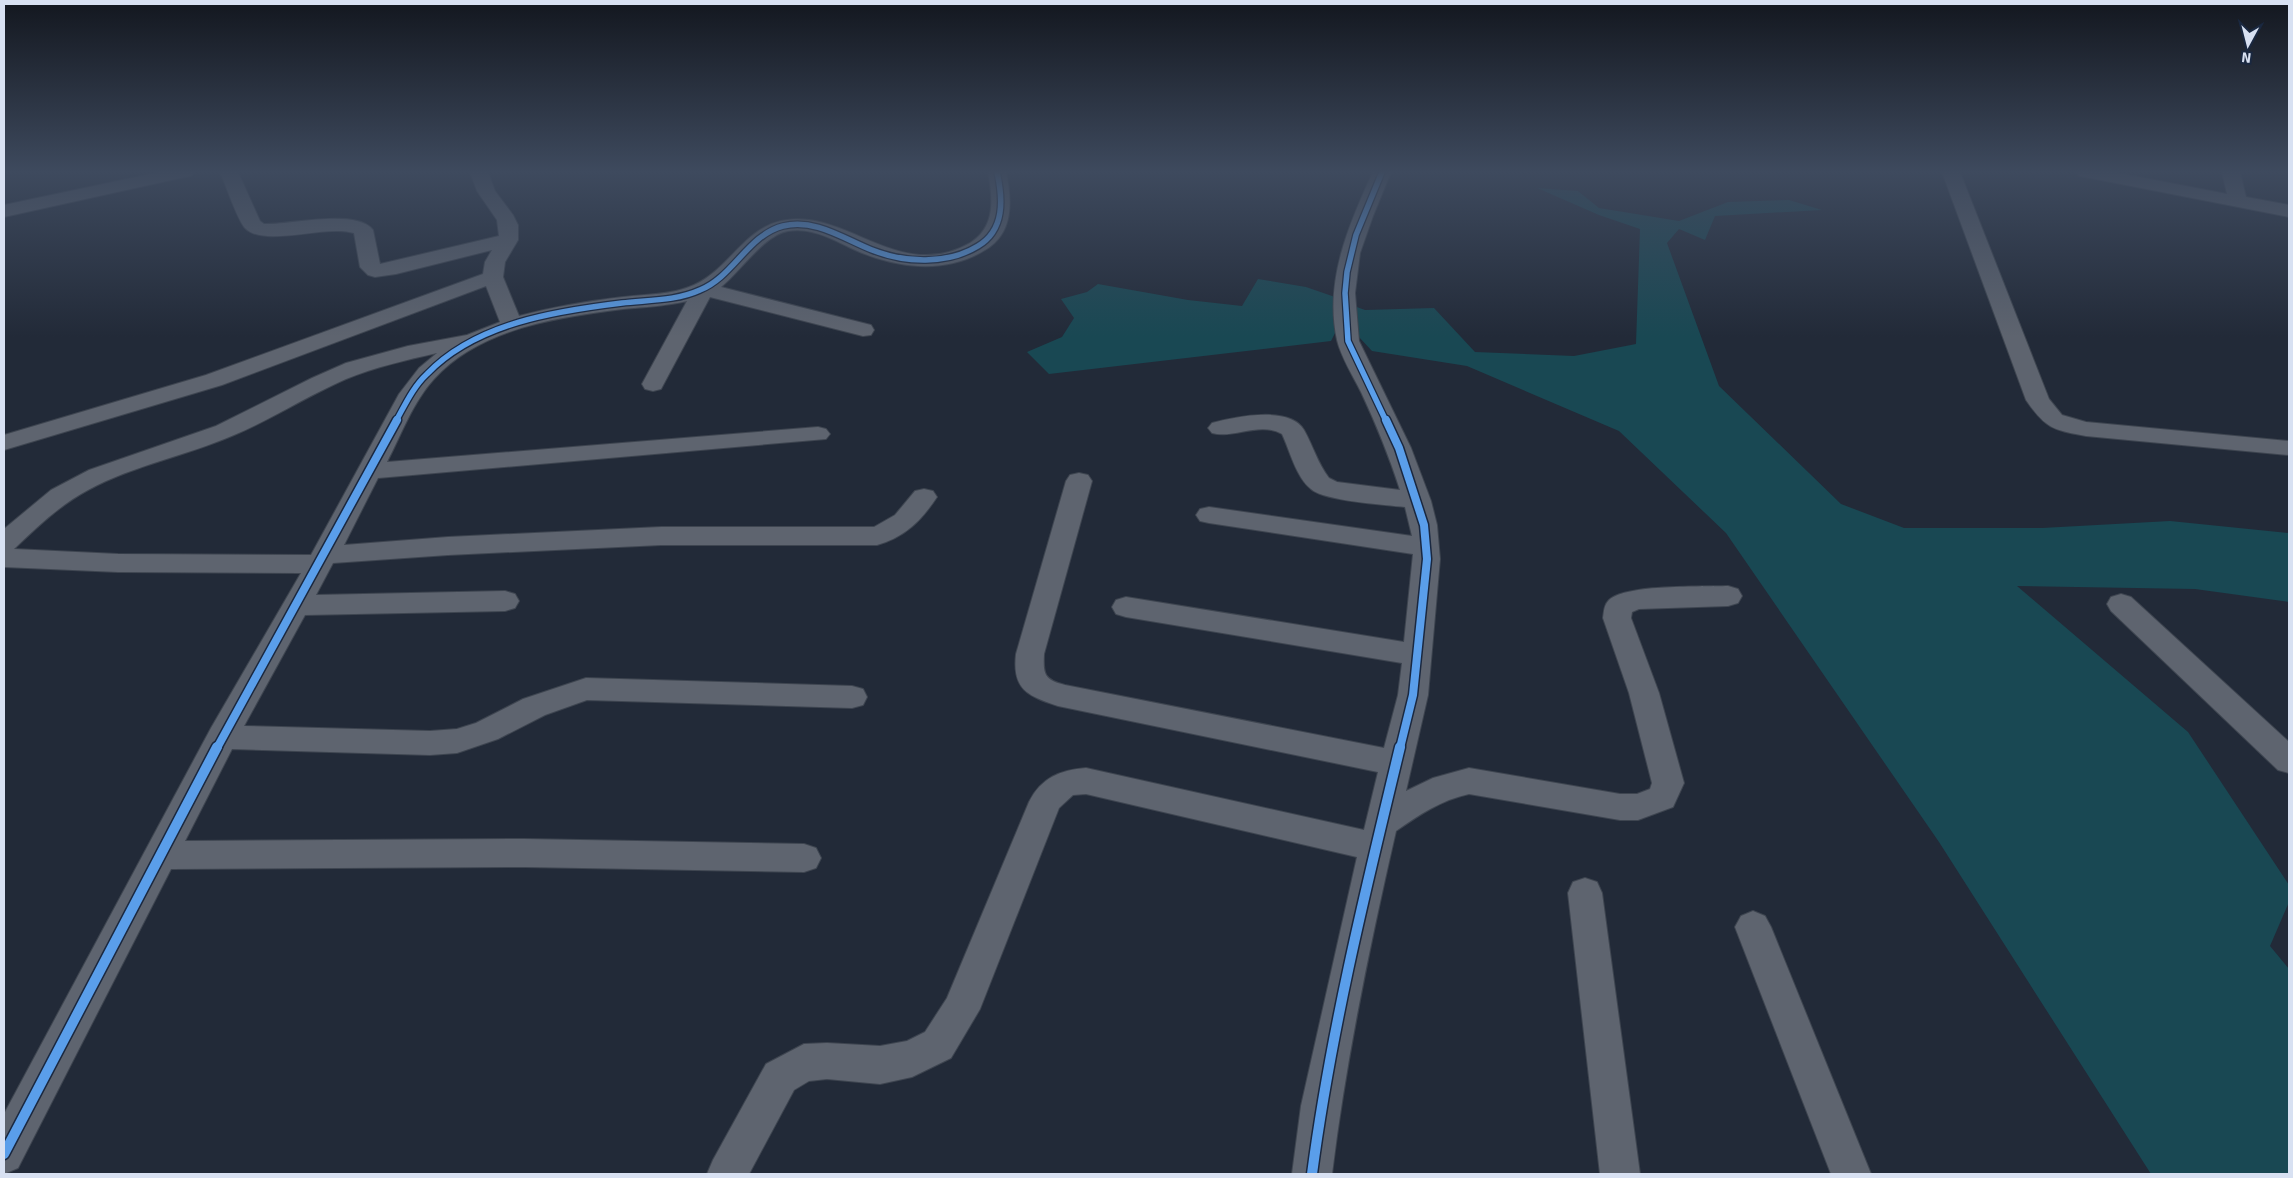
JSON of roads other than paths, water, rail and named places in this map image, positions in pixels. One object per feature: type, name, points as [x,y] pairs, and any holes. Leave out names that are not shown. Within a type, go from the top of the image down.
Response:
[{"type":"street","points":[[256,227],[259,229],[301,227]]},
{"type":"street","points":[[358,227],[363,230],[370,267],[375,270],[390,269],[508,240]]},
{"type":"street","points":[[509,227],[508,240],[494,261],[493,278],[512,325]]},
{"type":"street","points":[[4,1154],[222,737],[322,559],[411,394],[427,374],[446,359],[485,336],[512,325],[585,308],[682,297],[704,289],[722,278],[767,232],[782,227]]},
{"type":"street","points":[[820,227],[886,255],[908,260],[949,258],[968,252],[985,243],[995,227]]},
{"type":"street","points":[[1312,1174],[1321,1106],[1334,1040],[1378,836],[1413,695],[1425,589],[1426,548],[1424,525],[1418,501],[1399,448],[1348,341],[1344,284],[1350,248],[1359,227]]},
{"type":"street","points":[[1973,227],[1991,280],[2038,400],[2054,420],[2065,425],[2086,429],[2289,448]]},
{"type":"street","points":[[4,443],[214,380],[493,278]]},
{"type":"street","points":[[704,289],[863,330]]},
{"type":"street","points":[[654,384],[704,289]]},
{"type":"street","points":[[4,544],[48,506],[82,483],[118,468],[190,445],[235,426],[317,384],[355,368],[386,358],[485,336]]},
{"type":"street","points":[[1220,428],[1273,422],[1286,425],[1292,430],[1312,474],[1320,484],[1332,489],[1418,501]]},
{"type":"street","points":[[369,471],[818,434]]},
{"type":"street","points":[[1079,481],[1030,654],[1029,673],[1037,686],[1058,695],[1395,763]]},
{"type":"street","points":[[4,558],[118,563],[322,559],[448,546],[652,537],[876,536],[894,530],[907,520],[924,497]]},
{"type":"street","points":[[1209,515],[1426,548]]},
{"type":"street","points":[[1378,836],[1430,792],[1450,784],[1469,781],[1620,807],[1638,807],[1662,798],[1668,783],[1644,693],[1617,618],[1618,608],[1625,602],[1638,598],[1728,596]]},
{"type":"street","points":[[296,604],[505,601]]},
{"type":"street","points":[[2121,604],[2289,761]]},
{"type":"street","points":[[1126,606],[1417,655]]},
{"type":"street","points":[[222,737],[430,744],[457,741],[487,731],[534,707],[586,689],[852,697]]},
{"type":"street","points":[[726,1174],[780,1077],[804,1063],[827,1061],[880,1065],[912,1059],[938,1045],[961,1010],[1045,802],[1054,789],[1070,782],[1086,781],[1378,836]]},
{"type":"street","points":[[160,855],[525,853],[804,858]]},
{"type":"street","points":[[1585,893],[1620,1174]]},
{"type":"street","points":[[1753,927],[1851,1174]]},
{"type":"water","points":[[1634,227],[1710,227],[1705,240],[1679,229],[1667,243],[1719,386],[1841,504],[1904,528],[2042,528],[2170,521],[2289,533],[2289,602],[2195,589],[2017,586],[2188,732],[2289,885],[2289,902],[2270,946],[2289,969],[2289,1174],[2151,1174],[1939,842],[1726,533],[1619,431],[1467,366],[1372,351],[1358,336],[1354,306],[1365,310],[1434,308],[1475,352],[1574,356],[1636,344],[1640,229]]},
{"type":"water","points":[[1258,279],[1306,287],[1335,297],[1336,331],[1331,341],[1049,374],[1027,352],[1062,337],[1074,318],[1061,299],[1087,292],[1098,284],[1188,300],[1242,306]]}]
